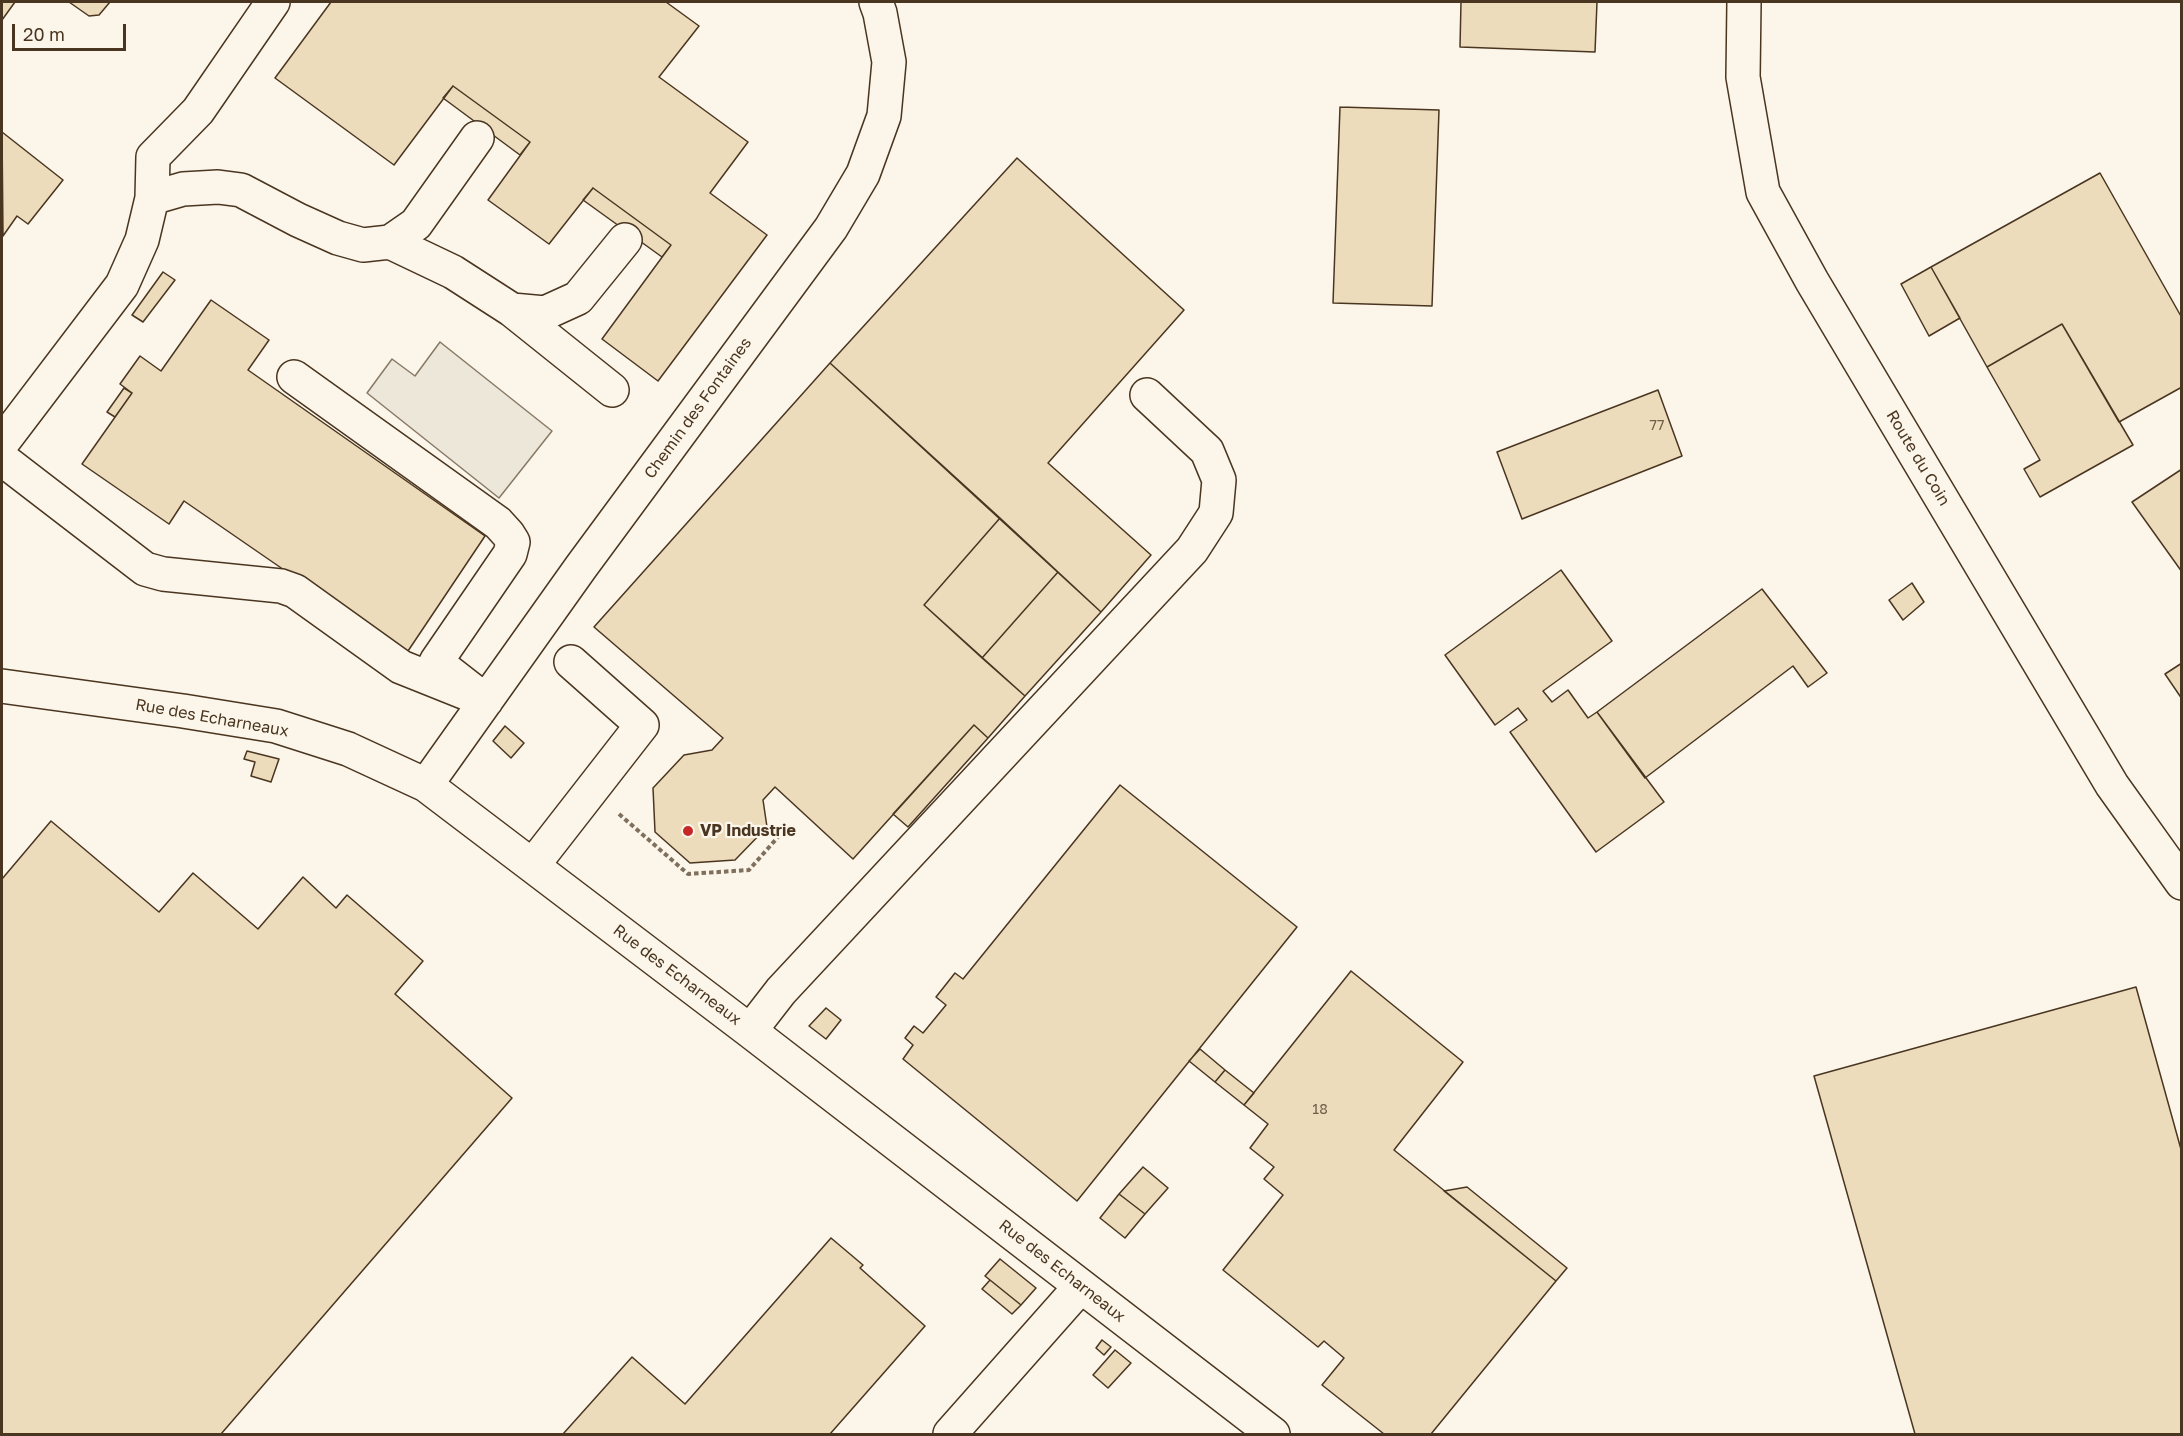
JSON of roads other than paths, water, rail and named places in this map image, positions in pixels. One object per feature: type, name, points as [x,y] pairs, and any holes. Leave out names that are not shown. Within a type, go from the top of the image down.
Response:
[{"type":"street","points":[[2,443],[122,285],[142,240],[152,198],[153,157],[198,111],[273,2]]},
{"type":"street","name":"Chemin des Fontaines","points":[[426,785],[581,567],[831,228],[863,174],[884,116],[889,62],[876,2]]},
{"type":"street","name":"Route du Coin","points":[[1744,2],[1743,77],[1763,192],[1812,281],[2112,785],[2181,883]]},
{"type":"street","points":[[152,198],[183,189],[218,187],[241,190],[338,238],[363,245],[390,242],[416,224],[477,138]]},
{"type":"street","points":[[512,310],[545,313],[578,298],[625,240]]},
{"type":"street","points":[[390,242],[453,272],[512,310],[612,390]]},
{"type":"street","points":[[294,377],[498,523],[513,542],[510,554],[436,662],[486,701]]},
{"type":"street","points":[[750,1030],[789,982],[1192,550],[1216,513],[1219,480],[1207,451],[1147,395]]},
{"type":"street","points":[[2,459],[145,569],[163,574],[281,586],[295,591],[401,667],[486,701]]},
{"type":"street","points":[[533,865],[642,725],[571,662]]},
{"type":"street","name":"Rue des Echarneaux","points":[[2,686],[276,726],[348,749],[426,785],[750,1030],[1273,1434]]},
{"type":"street","points":[[950,1434],[1082,1286]]},
{"type":"place","name":"VP Industrie","points":[[688,831]]}]
